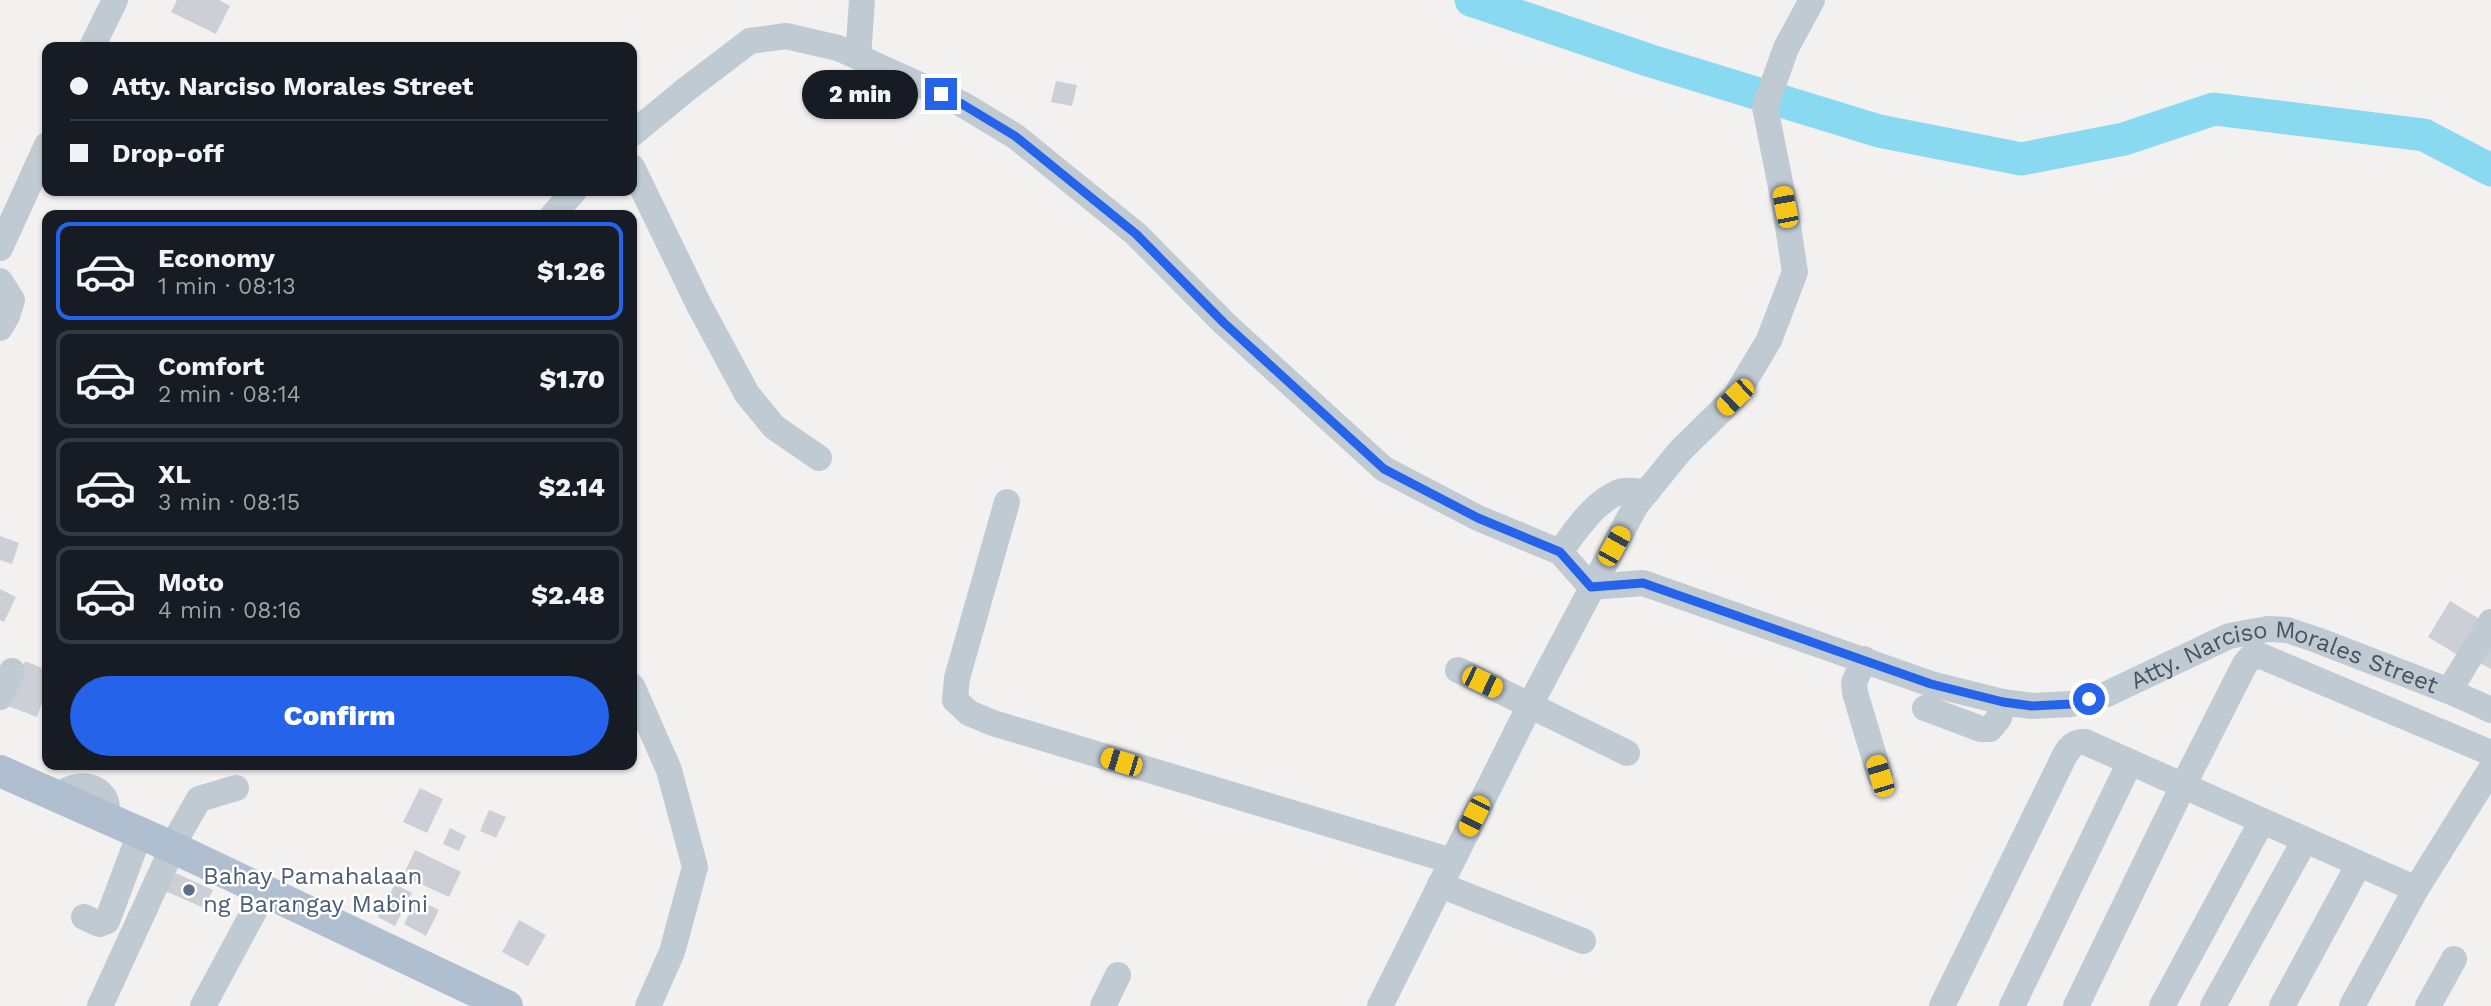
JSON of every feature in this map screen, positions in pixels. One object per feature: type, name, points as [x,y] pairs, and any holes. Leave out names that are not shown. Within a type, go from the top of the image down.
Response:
[{"type":"main road","points":[[0,771],[174,848],[507,1006]]},
{"type":"street","points":[[94,42],[115,0]]},
{"type":"street","points":[[858,57],[862,0]]},
{"type":"street","points":[[1380,1006],[1530,705],[1636,505],[1680,451],[1735,397],[1769,340],[1795,272],[1765,107],[1786,48],[1812,0]]},
{"type":"street","points":[[637,130],[750,41],[786,36],[838,48],[962,104],[1015,136],[1136,234],[1224,323],[1384,469],[1478,518],[1560,552],[1591,587]]},
{"type":"street","points":[[0,248],[42,156]]},
{"type":"street","points":[[637,177],[699,305],[747,394],[774,427],[819,458]]},
{"type":"street","points":[[557,210],[570,196]]},
{"type":"street","points":[[0,281],[12,300],[0,328]]},
{"type":"street","points":[[1560,552],[1585,518],[1602,503],[1621,491],[1647,492]]},
{"type":"street","points":[[1007,502],[957,678],[955,700],[969,713],[1006,727],[1452,861]]},
{"type":"street","name":"Atty. Narciso Morales Street","points":[[1591,587],[1643,583],[1931,684],[2003,702],[2032,706],[2071,704],[2107,694],[2229,636],[2268,629],[2287,630],[2317,639],[2491,710]]},
{"type":"street","points":[[2449,691],[2491,622]]},
{"type":"street","points":[[2076,1006],[2245,664],[2255,655],[2491,754]]},
{"type":"street","points":[[1864,659],[1854,683],[1855,693],[1880,776]]},
{"type":"street","points":[[1458,670],[1626,753]]},
{"type":"street","points":[[0,696],[12,671]]},
{"type":"street","points":[[637,697],[669,770],[695,867],[672,952],[648,1006]]},
{"type":"street","points":[[1925,708],[1981,729],[1990,729],[1999,718],[2003,702]]},
{"type":"street","points":[[1942,1006],[2068,749],[2075,743],[2085,741],[2416,889]]},
{"type":"street","points":[[2012,1006],[2130,762]]},
{"type":"street","points":[[2352,1006],[2416,889],[2491,769]]},
{"type":"street","points":[[100,1006],[179,834],[200,800],[236,788]]},
{"type":"street","points":[[2162,1006],[2262,821]]},
{"type":"street","points":[[84,917],[99,924],[107,921],[140,833]]},
{"type":"street","points":[[2213,1006],[2305,840]]},
{"type":"street","points":[[2282,1006],[2359,864]]},
{"type":"street","points":[[1440,885],[1583,941]]},
{"type":"street","points":[[204,1006],[265,891]]},
{"type":"street","points":[[2428,1006],[2454,959]]},
{"type":"street","points":[[1103,1006],[1118,975]]},
{"type":"building","points":[[177,0],[219,0],[230,6],[216,34],[171,12]]},
{"type":"building","points":[[1056,81],[1077,85],[1072,106],[1051,102]]},
{"type":"building","points":[[0,536],[19,543],[12,564],[0,560]]},
{"type":"building","points":[[0,589],[16,597],[4,622],[0,620]]},
{"type":"building","points":[[2450,601],[2483,621],[2458,655],[2428,637]]},
{"type":"building","points":[[2491,641],[2491,669],[2480,663]]},
{"type":"building","points":[[25,661],[42,668],[42,702],[37,717],[8,706]]},
{"type":"building","points":[[420,788],[443,799],[427,833],[403,822]]},
{"type":"building","points":[[489,810],[506,817],[496,838],[480,831]]},
{"type":"building","points":[[450,828],[466,836],[459,851],[443,844]]},
{"type":"building","points":[[415,850],[461,872],[449,897],[403,876]]},
{"type":"building","name":"Bahay Pamahalaan ng Barangay Mabini","points":[[173,872],[213,890],[204,908],[165,891]]},
{"type":"building","points":[[395,884],[412,893],[395,926],[378,917]]},
{"type":"building","points":[[417,899],[439,910],[426,936],[404,924]]},
{"type":"building","points":[[519,920],[546,935],[528,966],[502,952]]},
{"type":"waterway","points":[[1471,0],[1651,61],[1879,131],[2021,159],[2124,139],[2214,109],[2424,135],[2491,170]]},
{"type":"place","name":"Bahay Pamahalaan ng Barangay Mabini","points":[[189,890]]},
{"type":"route","points":[[941,94],[1015,136],[1136,234],[1224,323],[1384,469],[1478,518],[1560,552],[1591,587],[1643,583],[1931,684],[2003,702],[2032,706],[2071,704],[2089,699]]}]
